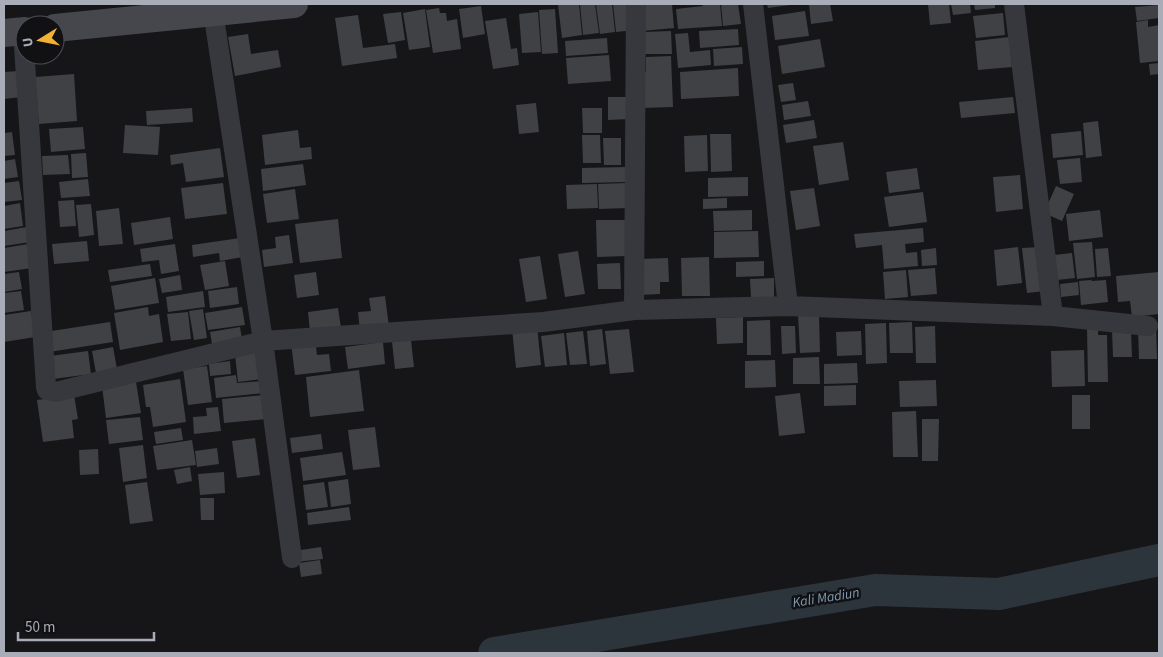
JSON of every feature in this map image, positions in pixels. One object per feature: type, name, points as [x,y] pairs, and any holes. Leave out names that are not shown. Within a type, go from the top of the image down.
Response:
[{"type":"street","points":[[65,27],[294,4]]},
{"type":"street","points":[[634,310],[636,4]]},
{"type":"street","points":[[753,4],[788,306]]},
{"type":"street","points":[[1014,4],[1053,316]]},
{"type":"street","points":[[213,11],[263,341],[292,558]]},
{"type":"street","points":[[20,65],[47,390],[56,392],[263,341],[542,322],[634,310],[788,306],[1053,316],[1148,326]]},
{"type":"building","points":[[579,4],[582,35],[562,38],[558,5]]},
{"type":"building","points":[[580,4],[595,4],[599,33],[583,35]]},
{"type":"building","points":[[596,4],[612,4],[615,32],[600,34]]},
{"type":"building","points":[[613,4],[632,4],[635,30],[616,32]]},
{"type":"building","points":[[638,4],[672,4],[674,28],[641,31]]},
{"type":"building","points":[[702,4],[720,4],[722,26],[678,29],[676,9],[703,6]]},
{"type":"building","points":[[721,4],[738,4],[741,24],[723,26]]},
{"type":"building","points":[[767,4],[790,4],[790,5],[768,8]]},
{"type":"building","points":[[809,4],[830,4],[833,21],[811,24]]},
{"type":"building","points":[[928,4],[949,4],[951,23],[930,25]]},
{"type":"building","points":[[951,4],[970,4],[971,13],[953,15]]},
{"type":"building","points":[[974,4],[995,4],[995,8],[975,10]]},
{"type":"building","points":[[1159,5],[1159,18],[1137,21],[1135,7]]},
{"type":"building","points":[[481,6],[485,34],[463,38],[459,9]]},
{"type":"building","points":[[439,8],[440,13],[446,13],[447,21],[457,19],[461,49],[433,53],[426,10]]},
{"type":"building","points":[[425,9],[430,47],[409,50],[403,13]]},
{"type":"building","points":[[555,9],[558,53],[542,54],[539,10]]},
{"type":"building","points":[[805,11],[809,36],[775,40],[772,16]]},
{"type":"building","points":[[401,12],[405,40],[388,43],[383,14]]},
{"type":"building","points":[[538,12],[541,52],[522,53],[519,14]]},
{"type":"building","points":[[1003,13],[1005,35],[976,38],[973,16]]},
{"type":"building","points":[[358,15],[363,48],[395,44],[397,58],[342,66],[335,18]]},
{"type":"building","points":[[506,18],[511,49],[517,48],[519,65],[493,69],[485,21]]},
{"type":"building","points":[[1148,20],[1148,27],[1159,25],[1159,61],[1140,63],[1136,22]]},
{"type":"building","points":[[738,29],[739,45],[700,48],[699,31]]},
{"type":"building","points":[[671,31],[672,54],[644,54],[643,32]]},
{"type":"building","points":[[688,33],[690,52],[710,50],[711,65],[678,68],[675,34]]},
{"type":"building","points":[[248,34],[251,54],[278,50],[281,67],[235,76],[228,37]]},
{"type":"building","points":[[1009,37],[1012,67],[978,70],[975,41]]},
{"type":"building","points":[[607,38],[608,53],[566,56],[565,41]]},
{"type":"building","points":[[820,39],[825,67],[782,74],[778,46]]},
{"type":"building","points":[[742,47],[743,64],[714,66],[713,49]]},
{"type":"building","points":[[609,55],[611,81],[568,84],[566,58]]},
{"type":"building","points":[[671,56],[673,107],[642,108],[641,72],[646,72],[646,57]]},
{"type":"building","points":[[1159,63],[1159,74],[1150,75],[1149,64]]},
{"type":"building","points":[[738,68],[739,96],[681,99],[680,72]]},
{"type":"building","points":[[19,71],[21,97],[4,99],[4,72]]},
{"type":"building","points":[[74,74],[77,121],[39,124],[35,77]]},
{"type":"building","points":[[793,83],[796,100],[781,102],[778,85]]},
{"type":"building","points":[[608,97],[628,97],[629,119],[608,120]]},
{"type":"building","points":[[1013,97],[1015,113],[961,118],[959,102]]},
{"type":"building","points":[[808,101],[811,116],[784,120],[782,105]]},
{"type":"building","points":[[536,103],[539,132],[519,134],[516,105]]},
{"type":"building","points":[[192,108],[193,122],[147,125],[146,111]]},
{"type":"building","points":[[582,108],[602,108],[602,133],[583,133]]},
{"type":"building","points":[[814,120],[817,138],[786,143],[783,125]]},
{"type":"building","points":[[1098,121],[1102,156],[1086,158],[1083,123]]},
{"type":"building","points":[[125,125],[160,127],[158,155],[123,153]]},
{"type":"building","points":[[83,127],[85,149],[51,152],[49,129]]},
{"type":"building","points":[[298,130],[300,148],[311,147],[312,159],[265,165],[262,135]]},
{"type":"building","points":[[1081,131],[1083,155],[1053,158],[1051,134]]},
{"type":"building","points":[[12,132],[15,155],[4,156],[4,133]]},
{"type":"building","points":[[710,134],[731,134],[732,171],[711,172]]},
{"type":"building","points":[[582,135],[600,135],[601,163],[583,163]]},
{"type":"building","points":[[707,135],[708,171],[685,172],[684,136]]},
{"type":"building","points":[[603,138],[621,138],[621,165],[604,165]]},
{"type":"building","points":[[843,142],[849,180],[819,185],[813,146]]},
{"type":"building","points":[[220,148],[224,177],[186,182],[183,163],[171,165],[170,155]]},
{"type":"building","points":[[86,153],[88,177],[72,178],[71,154]]},
{"type":"building","points":[[68,155],[70,174],[43,175],[42,156]]},
{"type":"building","points":[[1080,158],[1082,182],[1060,184],[1057,160]]},
{"type":"building","points":[[15,159],[18,177],[4,179],[4,161]]},
{"type":"building","points":[[303,164],[306,185],[263,191],[261,169]]},
{"type":"building","points":[[626,167],[627,182],[582,183],[582,168]]},
{"type":"building","points":[[917,168],[920,189],[889,193],[886,172]]},
{"type":"building","points":[[1020,175],[1023,209],[996,212],[993,177]]},
{"type":"building","points":[[748,177],[748,196],[708,197],[708,178]]},
{"type":"building","points":[[88,179],[90,196],[61,198],[59,182]]},
{"type":"building","points":[[19,181],[22,200],[4,202],[4,183]]},
{"type":"building","points":[[223,183],[227,214],[185,219],[181,188]]},
{"type":"building","points":[[627,183],[628,208],[599,209],[598,184]]},
{"type":"building","points":[[597,184],[598,208],[567,209],[566,185]]},
{"type":"building","points":[[1056,186],[1074,194],[1062,221],[1044,213]]},
{"type":"building","points":[[814,188],[820,226],[796,230],[790,191]]},
{"type":"building","points":[[295,189],[299,219],[267,223],[263,194]]},
{"type":"building","points":[[923,192],[927,222],[889,227],[884,197]]},
{"type":"building","points":[[727,198],[727,208],[703,209],[703,199]]},
{"type":"building","points":[[74,200],[76,226],[60,227],[58,201]]},
{"type":"building","points":[[20,203],[23,226],[4,229],[4,206]]},
{"type":"building","points":[[91,204],[94,235],[79,237],[76,205]]},
{"type":"building","points":[[119,208],[123,244],[99,246],[96,211]]},
{"type":"building","points":[[752,210],[752,230],[714,231],[713,211]]},
{"type":"building","points":[[1100,210],[1103,237],[1069,241],[1066,214]]},
{"type":"building","points":[[170,217],[173,239],[134,245],[131,223]]},
{"type":"building","points":[[338,219],[342,258],[300,263],[295,224]]},
{"type":"building","points":[[596,220],[626,220],[627,256],[597,257]]},
{"type":"building","points":[[27,227],[30,242],[4,246],[4,231]]},
{"type":"building","points":[[923,228],[924,242],[905,244],[906,253],[917,252],[918,266],[884,269],[882,245],[856,248],[854,234]]},
{"type":"building","points":[[758,231],[759,257],[714,258],[714,232]]},
{"type":"building","points":[[289,235],[293,263],[264,267],[262,250],[276,248],[275,237]]},
{"type":"building","points":[[240,238],[243,257],[220,261],[219,253],[193,257],[192,245]]},
{"type":"building","points":[[87,241],[89,261],[54,264],[52,244]]},
{"type":"building","points":[[1092,242],[1095,277],[1077,279],[1073,243]]},
{"type":"building","points":[[28,244],[32,268],[4,272],[4,248]]},
{"type":"building","points":[[175,244],[179,271],[161,274],[159,260],[142,262],[140,249]]},
{"type":"building","points":[[1018,247],[1022,283],[997,286],[994,250]]},
{"type":"building","points":[[1041,247],[1045,291],[1027,293],[1022,248]]},
{"type":"building","points":[[936,248],[937,265],[922,266],[921,250]]},
{"type":"building","points":[[1108,248],[1111,276],[1097,277],[1095,249]]},
{"type":"building","points":[[578,251],[585,294],[565,297],[558,254]]},
{"type":"building","points":[[1072,253],[1075,278],[1057,280],[1054,255]]},
{"type":"building","points":[[540,256],[547,299],[526,302],[519,259]]},
{"type":"building","points":[[709,257],[710,296],[682,296],[681,258]]},
{"type":"building","points":[[668,258],[669,282],[660,282],[660,294],[639,295],[639,259]]},
{"type":"building","points":[[225,261],[229,286],[205,290],[200,265]]},
{"type":"building","points":[[764,261],[764,276],[736,277],[736,262]]},
{"type":"building","points":[[620,263],[621,289],[598,289],[597,264]]},
{"type":"building","points":[[150,264],[152,276],[110,282],[108,270]]},
{"type":"building","points":[[935,268],[937,294],[911,296],[908,270]]},
{"type":"building","points":[[906,270],[908,297],[885,299],[883,272]]},
{"type":"building","points":[[19,272],[22,289],[4,292],[4,274]]},
{"type":"building","points":[[316,272],[319,295],[297,298],[294,275]]},
{"type":"building","points":[[1159,272],[1159,314],[1132,317],[1130,301],[1118,302],[1116,276]]},
{"type":"building","points":[[180,275],[182,290],[162,293],[159,279]]},
{"type":"building","points":[[155,278],[159,303],[115,310],[111,286]]},
{"type":"building","points":[[774,278],[774,297],[751,297],[750,279]]},
{"type":"building","points":[[1106,280],[1108,302],[1081,305],[1079,281]]},
{"type":"building","points":[[1078,282],[1079,295],[1061,297],[1060,284]]},
{"type":"building","points":[[237,287],[239,304],[210,308],[208,291]]},
{"type":"building","points":[[21,291],[24,310],[4,313],[4,293]]},
{"type":"building","points":[[203,291],[205,307],[168,312],[166,297]]},
{"type":"building","points":[[385,296],[389,327],[360,331],[358,312],[371,311],[369,298]]},
{"type":"building","points":[[148,307],[149,316],[159,314],[163,342],[120,350],[114,313]]},
{"type":"building","points":[[242,307],[245,325],[208,330],[205,313]]},
{"type":"building","points":[[338,308],[341,328],[310,332],[308,312]]},
{"type":"building","points":[[203,309],[207,338],[194,340],[189,311]]},
{"type":"building","points":[[31,311],[35,337],[4,342],[4,315]]},
{"type":"building","points":[[188,312],[191,339],[171,341],[167,314]]},
{"type":"building","points":[[798,314],[819,314],[820,352],[800,353]]},
{"type":"building","points":[[743,317],[743,343],[717,344],[716,318]]},
{"type":"building","points":[[770,320],[771,355],[747,355],[747,321]]},
{"type":"building","points":[[110,322],[113,342],[49,352],[45,332]]},
{"type":"building","points":[[912,322],[913,353],[890,353],[889,323]]},
{"type":"building","points":[[886,323],[887,363],[866,364],[865,324]]},
{"type":"building","points":[[537,326],[541,365],[516,368],[512,329]]},
{"type":"building","points":[[781,326],[795,326],[796,353],[782,354]]},
{"type":"building","points":[[935,326],[936,363],[916,363],[915,327]]},
{"type":"building","points":[[240,327],[242,339],[212,344],[210,332]]},
{"type":"building","points":[[1098,327],[1098,335],[1107,335],[1108,382],[1088,382],[1087,328]]},
{"type":"building","points":[[1156,327],[1157,359],[1139,359],[1138,328]]},
{"type":"building","points":[[602,329],[606,364],[590,366],[587,331]]},
{"type":"building","points":[[629,329],[634,372],[610,374],[605,331]]},
{"type":"building","points":[[1112,330],[1131,330],[1132,357],[1113,357]]},
{"type":"building","points":[[583,331],[587,364],[570,365],[566,333]]},
{"type":"building","points":[[861,331],[862,355],[837,356],[836,332]]},
{"type":"building","points":[[564,333],[567,365],[545,367],[541,336]]},
{"type":"building","points":[[315,340],[317,355],[329,354],[331,371],[295,375],[291,343]]},
{"type":"building","points":[[411,340],[414,367],[395,369],[392,342]]},
{"type":"building","points":[[383,342],[385,364],[348,369],[345,347]]},
{"type":"building","points":[[113,347],[117,369],[96,373],[92,351]]},
{"type":"building","points":[[1084,350],[1085,386],[1052,387],[1051,351]]},
{"type":"building","points":[[88,351],[91,374],[53,379],[50,356]]},
{"type":"building","points":[[259,351],[262,379],[238,382],[235,354]]},
{"type":"building","points":[[819,357],[820,384],[793,384],[793,358]]},
{"type":"building","points":[[775,360],[776,387],[745,388],[745,361]]},
{"type":"building","points":[[230,361],[231,374],[210,376],[209,364]]},
{"type":"building","points":[[857,363],[858,383],[824,384],[824,364]]},
{"type":"building","points":[[207,366],[212,402],[188,405],[183,369]]},
{"type":"building","points":[[359,370],[364,411],[310,417],[306,377]]},
{"type":"building","points":[[236,375],[237,383],[263,381],[264,393],[216,398],[214,378]]},
{"type":"building","points":[[180,379],[186,422],[153,427],[150,407],[146,407],[143,385]]},
{"type":"building","points":[[936,380],[937,406],[900,407],[899,381]]},
{"type":"building","points":[[136,382],[141,413],[106,418],[102,386]]},
{"type":"building","points":[[856,385],[856,405],[824,406],[824,386]]},
{"type":"building","points":[[800,393],[805,433],[779,436],[775,396]]},
{"type":"building","points":[[74,395],[78,419],[72,420],[74,438],[43,442],[37,400]]},
{"type":"building","points":[[264,395],[266,419],[224,423],[222,399]]},
{"type":"building","points":[[1072,395],[1090,395],[1090,429],[1072,429]]},
{"type":"building","points":[[218,407],[221,431],[194,434],[193,417],[207,416],[206,408]]},
{"type":"building","points":[[916,411],[918,457],[893,457],[892,412]]},
{"type":"building","points":[[140,417],[143,440],[109,444],[106,420]]},
{"type":"building","points":[[922,419],[939,419],[938,461],[922,461]]},
{"type":"building","points":[[375,427],[380,467],[353,470],[348,430]]},
{"type":"building","points":[[181,428],[183,440],[156,444],[154,432]]},
{"type":"building","points":[[321,434],[323,449],[292,453],[290,438]]},
{"type":"building","points":[[255,438],[260,475],[237,478],[232,441]]},
{"type":"building","points":[[192,440],[196,465],[157,470],[153,446]]},
{"type":"building","points":[[143,445],[147,478],[123,482],[119,448]]},
{"type":"building","points":[[217,448],[219,464],[197,467],[195,451]]},
{"type":"building","points":[[98,449],[99,474],[80,475],[79,450]]},
{"type":"building","points":[[342,452],[346,475],[303,481],[300,458]]},
{"type":"building","points":[[190,467],[192,481],[177,484],[174,470]]},
{"type":"building","points":[[224,472],[225,493],[200,495],[198,474]]},
{"type":"building","points":[[348,479],[351,504],[331,507],[328,482]]},
{"type":"building","points":[[147,482],[153,521],[130,524],[125,485]]},
{"type":"building","points":[[324,482],[328,507],[306,510],[303,485]]},
{"type":"building","points":[[200,498],[214,498],[214,520],[201,520]]},
{"type":"building","points":[[349,507],[351,520],[308,525],[307,513]]},
{"type":"building","points":[[321,547],[323,559],[295,562],[294,551]]},
{"type":"building","points":[[320,560],[322,574],[301,577],[299,563]]},
{"type":"waterway","name":"Kali Madiun","points":[[494,653],[875,590],[999,594],[1159,560]]}]
